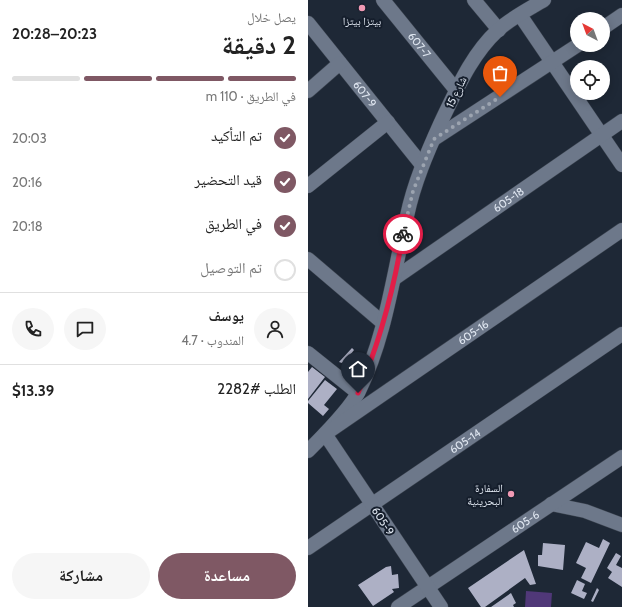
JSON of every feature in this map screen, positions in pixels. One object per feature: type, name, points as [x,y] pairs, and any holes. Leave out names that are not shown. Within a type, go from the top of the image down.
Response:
[{"type":"street","name":"607-7","points":[[383,0],[456,90]]},
{"type":"street","points":[[474,0],[499,30]]},
{"type":"street","name":"شارع 15","points":[[308,451],[325,434],[358,393],[373,357],[395,278],[406,216],[422,165],[456,90],[473,59],[499,30],[544,0]]},
{"type":"street","points":[[520,15],[622,165]]},
{"type":"street","points":[[610,23],[622,15]]},
{"type":"street","name":"607-9","points":[[308,23],[422,165]]},
{"type":"street","points":[[434,139],[570,51]]},
{"type":"street","points":[[308,91],[340,63]]},
{"type":"street","name":"605-18","points":[[395,278],[622,121]]},
{"type":"street","points":[[308,186],[388,122]]},
{"type":"street","name":"605-16","points":[[325,434],[622,230]]},
{"type":"street","points":[[308,259],[383,322]]},
{"type":"street","name":"605-14","points":[[308,548],[622,334]]},
{"type":"street","points":[[308,353],[358,393]]},
{"type":"street","name":"605-9","points":[[325,434],[441,607]]},
{"type":"street","name":"605-6","points":[[398,607],[622,456]]},
{"type":"street","points":[[551,504],[585,511],[622,524]]},
{"type":"shaded area","points":[[526,591],[552,593],[551,607],[525,607]]},
{"type":"building","points":[[352,348],[354,350],[351,354],[357,359],[351,365],[345,360],[342,363],[339,362]]},
{"type":"building","points":[[312,367],[325,377],[308,399],[308,372]]},
{"type":"building","points":[[325,380],[337,389],[324,405],[329,409],[323,416],[308,403],[308,401]]},
{"type":"building","points":[[603,539],[610,543],[591,583],[581,578],[586,568],[576,563],[586,542],[599,548]]},
{"type":"building","points":[[543,543],[565,545],[563,570],[538,566],[538,555],[542,555]]},
{"type":"building","points":[[524,550],[536,584],[530,585],[525,578],[485,607],[481,607],[468,588]]},
{"type":"building","points":[[616,553],[621,556],[616,565],[622,568],[622,587],[608,578],[612,572],[607,568]]},
{"type":"building","points":[[391,566],[392,575],[398,574],[399,588],[392,589],[394,592],[373,606],[358,585],[386,567]]},
{"type":"building","points":[[577,580],[585,584],[582,591],[587,593],[584,599],[571,593]]},
{"type":"building","points":[[597,588],[599,590],[593,602],[591,601]]},
{"type":"building","points":[[511,593],[516,603],[513,605],[514,607],[491,607]]},
{"type":"way so far","points":[[403,234],[413,191],[422,165],[434,139],[500,97]]},
{"type":"place","name":"بيتزا بيتزا","points":[[362,8]]},
{"type":"place","name":"السفارة البحرينية","points":[[511,494]]},
{"type":"route","points":[[358,393],[373,357],[383,322],[395,278],[403,234]]}]
